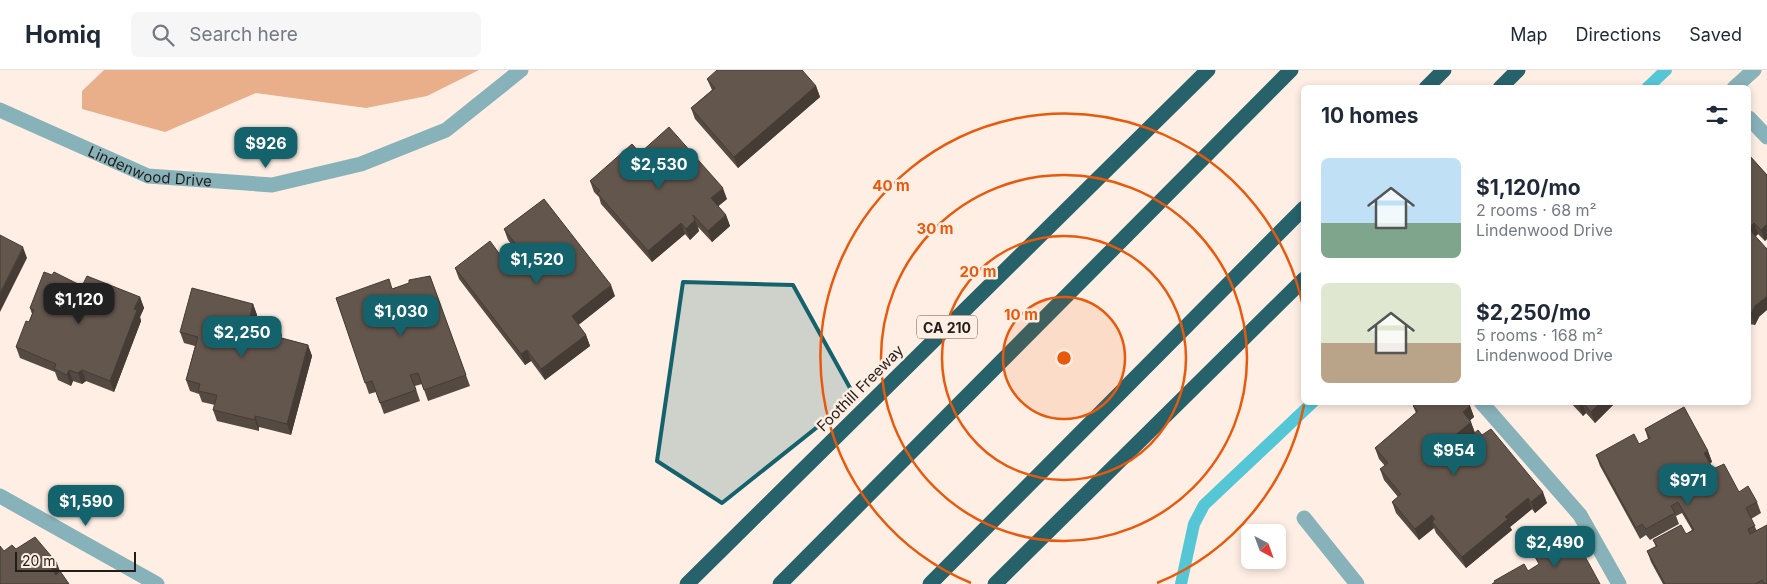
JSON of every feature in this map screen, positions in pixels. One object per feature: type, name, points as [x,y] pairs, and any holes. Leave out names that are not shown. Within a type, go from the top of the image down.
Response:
[{"type":"highway","name":"Foothill Freeway","points":[[688,584],[1208,70]]},
{"type":"highway","points":[[780,584],[1291,70]]},
{"type":"highway","points":[[1429,85],[1444,70]]},
{"type":"highway","points":[[1503,85],[1518,70]]},
{"type":"highway","points":[[930,584],[1301,211]]},
{"type":"highway","points":[[995,584],[1301,283]]},
{"type":"street","name":"Lindenwood Drive","points":[[0,110],[148,176],[272,185],[361,164],[446,130],[521,70]]},
{"type":"street","points":[[1737,85],[1754,70]]},
{"type":"street","points":[[1751,120],[1767,138]]},
{"type":"street","points":[[1484,405],[1580,515],[1619,584]]},
{"type":"street","points":[[0,496],[157,584]]},
{"type":"street","points":[[1304,518],[1357,584]]},
{"type":"highlighted area","points":[[683,282],[793,285],[855,397],[722,503],[657,461]]},
{"type":"shaded area","points":[[104,70],[479,70],[427,96],[366,108],[256,93],[165,132],[82,109],[82,91]]},
{"type":"building","points":[[717,70],[802,70],[816,86],[734,157],[691,108],[715,88],[707,79]]},
{"type":"building","points":[[669,127],[723,188],[711,198],[726,215],[708,231],[693,215],[695,220],[686,229],[681,223],[648,251],[597,193],[600,191],[590,181],[632,144],[640,153]]},
{"type":"building","points":[[1751,157],[1767,175],[1767,224],[1761,230],[1754,223],[1751,226]]},
{"type":"building","points":[[544,199],[611,285],[572,316],[586,335],[541,369],[527,350],[521,354],[455,268],[490,241],[509,267],[514,263],[521,272],[531,264],[504,229]]},
{"type":"building","points":[[1751,231],[1767,249],[1767,296],[1755,306],[1751,314]]},
{"type":"building","points":[[0,235],[23,247],[0,293]]},
{"type":"building","points":[[44,272],[52,275],[54,272],[82,286],[87,276],[140,297],[134,309],[137,310],[110,381],[82,370],[78,373],[69,370],[67,375],[54,369],[56,364],[16,347],[26,321],[29,322],[34,310],[30,308]]},
{"type":"building","points":[[430,276],[466,375],[424,390],[418,373],[410,375],[416,390],[380,403],[372,381],[365,383],[336,298],[389,279],[392,289],[409,283],[409,280]]},
{"type":"building","points":[[192,288],[253,304],[250,317],[278,324],[274,336],[308,345],[287,424],[255,416],[255,420],[213,410],[217,395],[198,391],[200,384],[186,380],[198,337],[180,332]]},
{"type":"building","points":[[1469,405],[1463,412],[1471,422],[1446,443],[1438,435],[1432,440],[1453,465],[1459,459],[1453,451],[1478,430],[1482,435],[1491,429],[1543,492],[1531,502],[1528,498],[1505,517],[1508,519],[1462,557],[1432,522],[1435,519],[1432,515],[1415,529],[1392,502],[1401,494],[1380,469],[1388,463],[1375,448],[1418,411],[1413,406]]},
{"type":"building","points":[[1585,405],[1598,405],[1591,412]]},
{"type":"building","points":[[1684,407],[1708,451],[1704,453],[1713,469],[1724,464],[1739,492],[1748,486],[1757,502],[1746,508],[1755,526],[1748,529],[1750,534],[1767,525],[1767,584],[1762,580],[1755,584],[1665,584],[1647,551],[1657,546],[1653,540],[1681,525],[1686,534],[1694,530],[1678,502],[1671,506],[1675,513],[1646,529],[1642,524],[1636,528],[1596,455],[1634,434],[1639,444],[1650,438],[1645,429]]},
{"type":"building","points":[[35,537],[57,563],[51,568],[56,575],[60,571],[69,584],[0,584],[0,546],[4,551],[12,545],[16,549]]},
{"type":"building","points":[[1575,538],[1600,584],[1492,584],[1524,564],[1528,571],[1539,564],[1535,557]]},
{"type":"waterway","points":[[1650,85],[1666,70]]},
{"type":"waterway","points":[[1181,584],[1194,524],[1204,505],[1310,405]]}]
